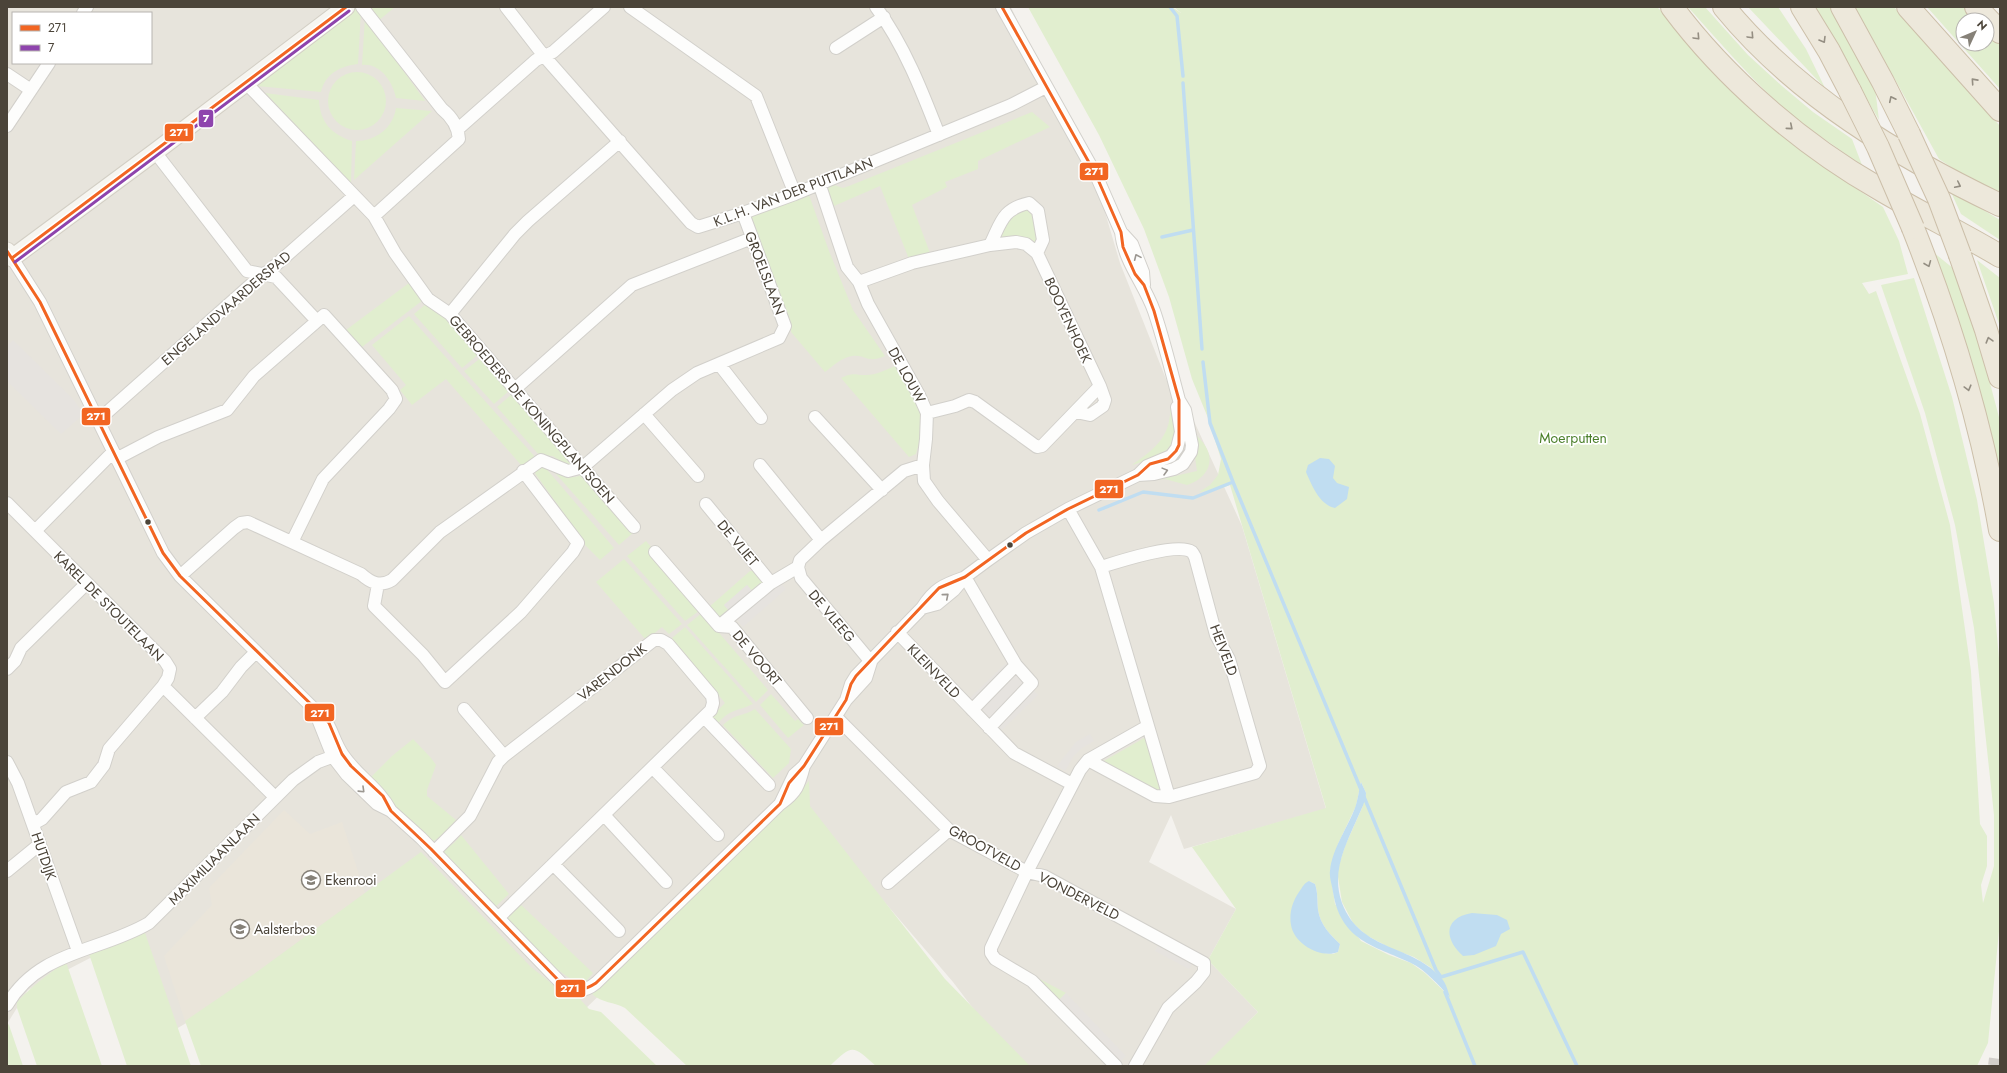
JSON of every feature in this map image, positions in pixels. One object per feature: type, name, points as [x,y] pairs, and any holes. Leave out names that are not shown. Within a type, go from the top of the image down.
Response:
[{"type":"highway","points":[[1672,7],[1733,75],[1768,108],[1818,148],[1877,188],[2000,256]]},
{"type":"highway","points":[[1724,7],[1786,70],[1835,109],[1899,152],[1953,182],[2000,205]]},
{"type":"highway","points":[[1802,7],[1850,91],[1878,147],[1934,281],[1956,346],[1984,452],[2000,530]]},
{"type":"highway","points":[[1842,7],[1883,82],[1939,199],[1986,330],[2000,377]]},
{"type":"highway","points":[[1908,7],[2000,110]]},
{"type":"highway","points":[[1976,7],[2000,32]]},
{"type":"street","points":[[346,7],[245,82],[155,152],[10,254],[40,302],[162,553],[180,576],[314,709],[347,775],[377,804],[391,811],[434,852],[562,984],[576,991],[589,989],[596,983],[780,804],[789,782],[804,766],[836,717],[846,700],[851,684],[856,676],[871,662],[897,632],[922,608],[937,604],[954,590],[964,577],[1026,533],[1068,509],[1138,475],[1147,466],[1172,456],[1177,448],[1180,438],[1177,410],[1179,400]]},
{"type":"street","points":[[362,7],[458,129],[459,139],[374,216]]},
{"type":"street","name":"K.L.H. VAN DER PUTTLAAN","points":[[506,7],[544,56],[691,223],[698,227],[743,213],[795,194],[1011,105],[1046,87]]},
{"type":"street","points":[[458,129],[536,60],[553,52],[604,7]]},
{"type":"street","points":[[630,7],[756,96],[795,194]]},
{"type":"street","points":[[876,7],[884,17],[917,78],[939,135]]},
{"type":"street","points":[[1002,7],[1096,175],[1121,232],[1123,247],[1135,274],[1144,286],[1154,312],[1179,400],[1185,410],[1192,445],[1188,458],[1183,464],[1174,469],[1154,474],[1138,475]]},
{"type":"street","points":[[836,48],[884,17]]},
{"type":"street","points":[[7,126],[48,64]]},
{"type":"street","points":[[7,74],[31,90]]},
{"type":"street","name":"GEBROEDERS DE KONINGPLANTSOEN","points":[[245,82],[374,216],[395,253],[428,299],[450,314],[516,388],[634,527]]},
{"type":"street","points":[[450,314],[524,225],[620,141]]},
{"type":"street","points":[[155,152],[247,271],[276,277],[321,318],[392,390],[396,399],[389,409],[323,480],[292,542]]},
{"type":"street","name":"DE LOUW","points":[[818,184],[847,266],[859,282],[868,304],[919,395],[927,413],[926,439],[922,465],[924,481],[938,501],[988,560]]},
{"type":"street","name":"ENGELANDVAARDERSPAD","points":[[98,419],[354,196]]},
{"type":"street","points":[[859,282],[912,263],[990,245],[1016,242],[1026,244],[1037,253],[1043,240],[1038,210],[1029,203],[1016,206],[1004,216],[990,245]]},
{"type":"street","name":"GROELSLAAN","points":[[583,467],[672,390],[697,373],[779,338],[785,326],[743,213]]},
{"type":"street","points":[[516,388],[632,285],[752,238]]},
{"type":"street","name":"BOOYENHOEK","points":[[927,413],[955,406],[969,400],[975,402],[1037,447],[1042,446],[1100,386],[1037,253]]},
{"type":"street","points":[[35,531],[114,455],[227,410],[254,376],[321,318]]},
{"type":"street","points":[[719,364],[761,418]]},
{"type":"street","points":[[644,414],[698,476]]},
{"type":"street","points":[[815,417],[882,490]]},
{"type":"street","points":[[180,576],[241,523],[248,522],[257,524],[361,574],[370,582],[385,584],[392,580],[440,532],[523,471],[541,460],[568,471],[583,467]]},
{"type":"street","points":[[760,465],[821,540]]},
{"type":"street","points":[[718,626],[771,583],[798,567],[800,560],[821,540],[904,471],[922,465]]},
{"type":"street","points":[[378,584],[374,606],[423,655],[445,682],[521,612],[573,552],[578,543],[523,471]]},
{"type":"street","name":"KAREL DE STOUTELAAN","points":[[7,503],[165,660],[170,669],[168,678],[162,686]]},
{"type":"street","name":"DE VLIET","points":[[706,504],[771,583]]},
{"type":"street","points":[[1068,509],[1101,567],[1169,797],[1155,796],[1088,760]]},
{"type":"street","name":"HEIVELD","points":[[1101,567],[1144,553],[1185,550],[1191,552],[1195,557],[1216,635],[1229,658],[1260,766],[1255,773],[1169,797]]},
{"type":"street","name":"DE VOORT","points":[[656,552],[718,626],[732,627],[807,718]]},
{"type":"street","name":"DE VLEEG","points":[[798,567],[801,578],[871,662]]},
{"type":"street","points":[[964,577],[1016,665],[1032,683],[1030,687],[990,728]]},
{"type":"street","points":[[7,669],[14,662],[21,648],[87,583]]},
{"type":"street","name":"KLEINVELD","points":[[897,632],[1014,753],[1072,784]]},
{"type":"street","name":"VARENDONK","points":[[434,852],[465,823],[498,762],[504,756],[654,640],[661,640],[668,644],[712,696],[714,703],[711,710],[498,918]]},
{"type":"street","points":[[196,718],[222,692],[241,667],[256,652]]},
{"type":"street","name":"KLEINVELD","points":[[972,710],[1016,665]]},
{"type":"street","points":[[33,824],[42,820],[66,792],[91,782],[104,765],[109,750],[162,686],[275,797]]},
{"type":"street","points":[[464,709],[504,756]]},
{"type":"street","points":[[704,717],[769,785]]},
{"type":"street","name":"GROOTVELD","points":[[836,717],[949,830],[1027,872],[1072,784],[1088,760],[1148,726]]},
{"type":"street","name":"MAXIMILIAANLAAN","points":[[7,1005],[22,984],[37,971],[78,951],[138,929],[149,922],[293,780],[318,762],[338,755]]},
{"type":"street","name":"HUTDIJK","points":[[7,762],[18,783],[78,951]]},
{"type":"street","points":[[653,768],[718,835]]},
{"type":"street","points":[[604,815],[666,882]]},
{"type":"street","points":[[888,883],[949,830]]},
{"type":"street","points":[[7,871],[40,844]]},
{"type":"street","points":[[553,864],[619,931]]},
{"type":"street","name":"VONDERVELD","points":[[1116,1066],[1032,981],[994,959],[991,953],[991,948],[1027,872],[1044,876],[1204,963],[1204,972],[1196,982],[1168,1008],[1135,1066]]},
{"type":"shaded area","points":[[7,7],[1011,7],[1102,202],[1120,263],[1172,394],[1193,419],[1242,526],[1326,809],[1184,849],[1171,815],[1149,862],[1236,909],[1208,960],[1258,1012],[1248,1022],[1219,1066],[1017,1066],[953,982],[798,801],[577,1017],[257,982],[176,1029],[96,955],[28,990],[7,1024]]},
{"type":"shaded area","points":[[13,340],[73,399],[84,414],[61,434],[7,381],[7,346]]},
{"type":"shaded area","points":[[780,582],[786,589],[743,627],[724,605],[747,585],[759,599]]},
{"type":"shaded area","points":[[1006,663],[1038,695],[1002,730],[970,698]]},
{"type":"shaded area","points":[[1090,734],[1094,741],[1082,748],[1073,757],[1065,771],[1057,766],[1076,742]]},
{"type":"shaded area","points":[[284,810],[310,834],[342,822],[365,893],[254,974],[185,1021],[164,956],[212,905],[209,888]]},
{"type":"shaded area","points":[[1159,943],[1193,962],[1189,969],[1155,951]]},
{"type":"shaded area","points":[[1066,993],[1126,1056],[1120,1062],[1058,1001]]},
{"type":"green space","points":[[367,7],[395,7],[378,21]]},
{"type":"green space","name":"Moerputten","points":[[1028,7],[1172,7],[1181,13],[1174,7],[1657,7],[1811,157],[1883,207],[1899,241],[1908,274],[1862,283],[1869,294],[1876,291],[1920,414],[1950,525],[1971,671],[1980,824],[1987,836],[1987,866],[1981,885],[1983,903],[1994,866],[1994,815],[1974,628],[1955,525],[1925,413],[1881,285],[1914,278],[1952,397],[1977,500],[1994,603],[2000,669],[2000,921],[1988,1043],[1977,1066],[1204,1066],[1258,1012],[1208,960],[1236,909],[1192,847],[1326,808],[1230,485],[1216,490],[1199,492],[1210,485],[1218,475],[1221,459],[1208,418],[1192,379],[1169,297],[1144,229],[1099,135]],"holes":[[[1361,782],[1366,793],[1362,808],[1345,846],[1337,871],[1342,902],[1353,923],[1366,935],[1392,949],[1414,957],[1430,967],[1443,981],[1449,996],[1425,973],[1411,963],[1389,955],[1361,941],[1335,904],[1330,871],[1338,844],[1356,806]],[[1309,881],[1315,884],[1318,910],[1323,925],[1340,944],[1338,952],[1333,954],[1324,953]]]},
{"type":"green space","points":[[1688,7],[1705,7],[1748,55],[1782,86],[1813,112],[1852,139],[1862,165],[1806,125],[1774,99]]},
{"type":"green space","points":[[1748,7],[1778,7],[1806,49],[1825,88]]},
{"type":"green space","points":[[1813,7],[1832,7],[1874,80],[1879,120]]},
{"type":"green space","points":[[1855,7],[1894,7],[2000,126],[2000,192],[1960,173],[1939,159]]},
{"type":"green space","points":[[1927,7],[1963,7],[1968,12],[1955,12],[1955,38]]},
{"type":"green space","points":[[355,9],[361,11],[358,64],[339,69],[334,72],[326,80],[321,92],[257,86]]},
{"type":"green space","points":[[365,17],[425,101],[396,98],[392,86],[385,75],[375,67],[362,65]]},
{"type":"green space","points":[[1995,40],[2000,45],[2000,89],[1967,52],[1995,52]]},
{"type":"green space","points":[[351,72],[363,72],[378,80],[386,95],[386,107],[378,122],[363,130],[351,130],[336,122],[328,107],[328,95],[336,80]]},
{"type":"green space","points":[[265,93],[319,100],[324,121],[328,126],[338,135],[352,141],[351,183]]},
{"type":"green space","points":[[396,108],[432,111],[354,180],[356,141],[370,139],[382,132],[391,122]]},
{"type":"green space","points":[[1032,112],[1050,127],[978,161],[978,169],[945,182],[947,187],[912,205],[930,253],[909,259],[880,186],[834,206],[827,188],[834,185],[843,188],[849,186]]},
{"type":"green space","points":[[1950,190],[2000,220],[2000,240],[1961,214]]},
{"type":"green space","points":[[809,195],[829,251],[853,310],[885,356],[874,359],[860,356],[844,358],[825,372],[791,332],[791,327],[748,215]]},
{"type":"green space","points":[[1029,208],[1040,236],[1036,244],[1025,239],[1000,237],[1008,218]]},
{"type":"green space","points":[[1933,252],[1954,269],[1975,330],[1991,387],[2000,421],[2000,493]]},
{"type":"green space","points":[[1977,260],[2000,278],[2000,326],[1998,321]]},
{"type":"green space","points":[[409,283],[423,300],[362,347],[346,330]]},
{"type":"green space","points":[[426,304],[452,322],[480,353],[462,368],[414,314]]},
{"type":"green space","points":[[409,316],[536,458],[521,465],[446,379],[412,405],[400,390],[406,385],[372,345]]},
{"type":"green space","points":[[482,357],[510,390],[494,404],[464,371]]},
{"type":"green space","points":[[895,366],[915,397],[922,417],[922,431],[916,454],[909,457],[841,378],[851,374],[873,374]]},
{"type":"green space","points":[[513,393],[577,467],[569,467],[553,456],[539,455],[497,407]]},
{"type":"green space","points":[[1170,405],[1174,431],[1173,440],[1170,447],[1156,457],[1132,465],[1155,447],[1160,441],[1168,425]]},
{"type":"green space","points":[[1191,430],[1206,446],[1210,461],[1206,472],[1198,480],[1187,485],[1165,479],[1157,480],[1197,471]]},
{"type":"green space","points":[[544,466],[614,548],[600,560],[583,543],[582,539],[532,469]]},
{"type":"green space","points":[[549,466],[569,477],[585,474],[634,532],[619,545]]},
{"type":"green space","points":[[646,541],[652,548],[649,551],[699,611],[685,621],[627,556]]},
{"type":"green space","points":[[624,559],[682,624],[669,634],[662,627],[646,640],[596,582]]},
{"type":"green space","points":[[750,571],[754,571],[763,581],[762,584],[753,592],[747,585],[724,605],[730,612],[720,620],[708,608]]},
{"type":"green space","points":[[702,613],[768,690],[756,702],[687,625]]},
{"type":"green space","points":[[685,627],[753,704],[727,715],[718,723],[711,717],[725,703],[672,638]]},
{"type":"green space","points":[[771,694],[795,721],[798,719],[804,725],[788,738],[760,705]]},
{"type":"green space","points":[[755,709],[791,749],[789,763],[773,778],[723,725],[735,717]]},
{"type":"green space","points":[[1146,737],[1162,790],[1160,792],[1102,762]]},
{"type":"green space","points":[[413,739],[436,765],[427,790],[427,796],[456,820],[445,833],[431,843],[369,779],[392,756]]},
{"type":"green space","points":[[809,781],[810,806],[945,979],[1030,1066],[876,1066],[862,1054],[853,1050],[848,1051],[830,1066],[687,1066],[625,1008],[604,1001],[592,994],[795,797]]},
{"type":"green space","points":[[461,835],[509,894],[495,907],[441,852],[454,843]]},
{"type":"green space","points":[[421,852],[531,967],[561,991],[579,998],[589,1009],[601,1012],[657,1066],[201,1066],[185,1021],[254,974]]},
{"type":"green space","points":[[518,902],[593,973],[588,979],[581,982],[573,980],[564,974],[541,955],[504,917]]},
{"type":"green space","points":[[144,930],[191,1066],[127,1066],[88,951]]},
{"type":"green space","points":[[66,962],[102,1066],[37,1066],[17,1008],[17,1002],[40,980]]},
{"type":"green space","points":[[1036,977],[1066,993],[1058,1001]]},
{"type":"green space","points":[[7,1023],[9,1025],[23,1066],[7,1066]]},
{"type":"water","points":[[1320,458],[1329,459],[1335,466],[1333,478],[1337,483],[1349,487],[1347,499],[1335,508],[1325,503],[1321,499],[1314,489],[1306,472],[1308,465]]},
{"type":"water","points":[[1361,782],[1366,793],[1365,799],[1348,839],[1339,870],[1339,892],[1342,903],[1351,919],[1362,931],[1374,940],[1417,959],[1431,968],[1443,980],[1450,997],[1432,978],[1416,966],[1372,946],[1361,939],[1351,931],[1343,921],[1337,908],[1330,876],[1331,862],[1356,805]]},
{"type":"water","points":[[1309,881],[1315,884],[1318,910],[1323,925],[1340,944],[1338,952],[1331,954],[1316,952],[1303,944],[1293,932],[1290,917],[1293,904],[1302,887]]},
{"type":"water","points":[[1472,913],[1497,915],[1507,920],[1510,929],[1501,934],[1496,946],[1474,955],[1463,956],[1452,943],[1450,936],[1451,924],[1456,919]]},
{"type":"waterway","points":[[1170,7],[1177,16],[1183,76]]},
{"type":"waterway","points":[[1183,83],[1202,349]]},
{"type":"waterway","points":[[1162,237],[1193,230]]},
{"type":"waterway","points":[[1099,510],[1143,492],[1193,498],[1233,482],[1210,423],[1203,362]]},
{"type":"waterway","points":[[1233,482],[1436,970],[1441,977],[1523,952],[1577,1066]]},
{"type":"waterway","points":[[1445,992],[1475,1066]]},
{"type":"tunnel","points":[[1999,1066],[2000,1059]]},
{"type":"transit line","name":"271","points":[[12,258],[346,7]]},
{"type":"transit line","name":"271","points":[[7,251],[40,302],[163,553],[180,576],[324,717],[329,723],[342,754],[351,766],[383,796],[391,811],[431,849],[562,984],[566,987],[579,990],[596,983],[780,804],[789,783],[804,766],[846,700],[851,684],[856,676],[939,588],[965,577],[1026,533],[1068,509],[1138,475],[1150,464],[1168,459],[1176,451],[1179,445],[1179,400],[1154,311],[1144,285],[1135,274],[1123,247],[1121,232],[1096,175],[1002,7]]},
{"type":"transit line","name":"7","points":[[15,262],[349,11]]},
{"type":"place","name":"Ekenrooi","points":[[311,880]]},
{"type":"place","name":"Aalsterbos","points":[[240,929]]}]
